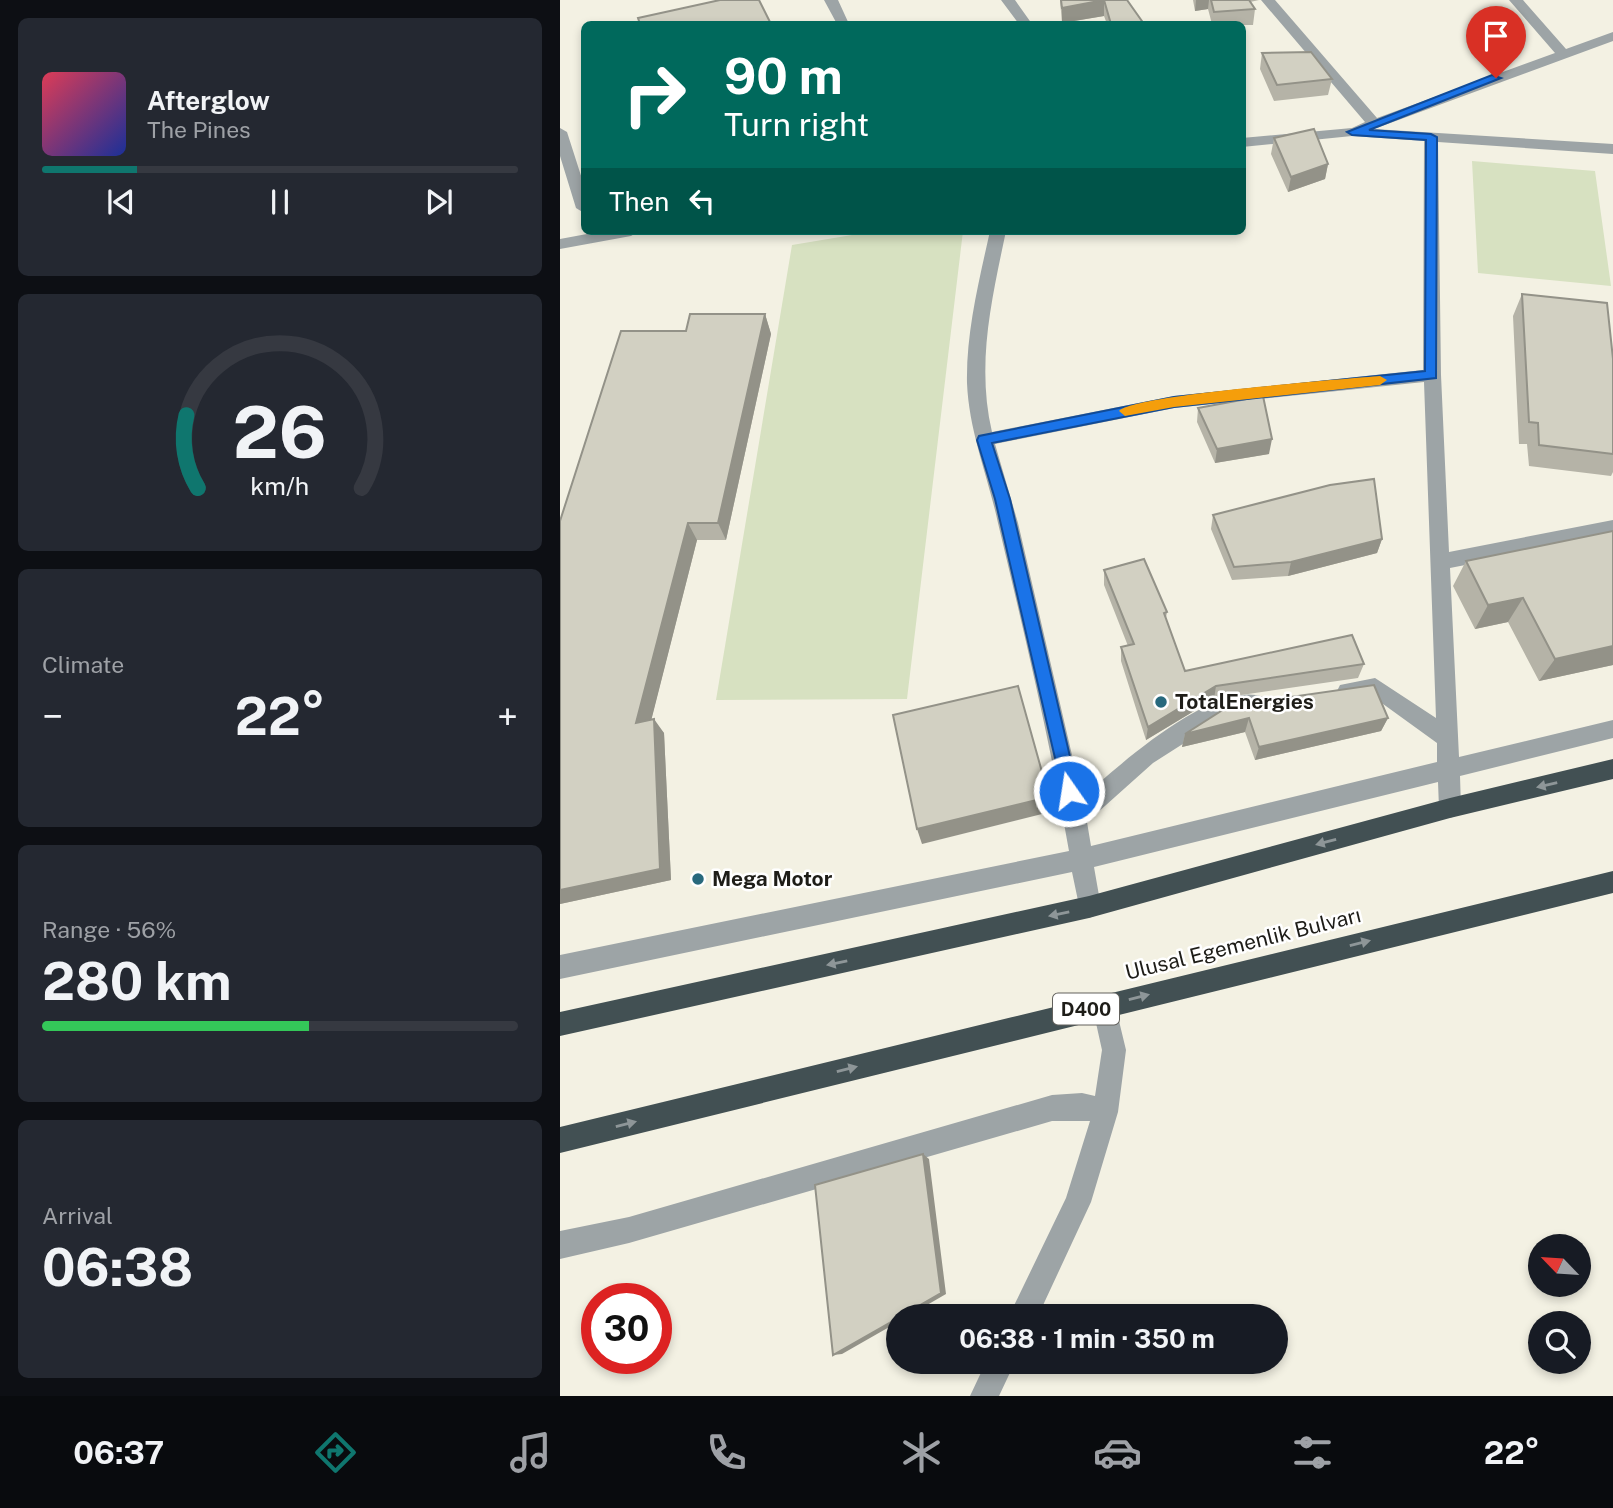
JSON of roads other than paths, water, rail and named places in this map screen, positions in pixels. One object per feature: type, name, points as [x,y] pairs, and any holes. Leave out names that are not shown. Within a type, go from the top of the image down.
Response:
[{"type":"highway","points":[[560,1024],[1089,907],[1450,808],[1613,769]]},
{"type":"highway","name":"Ulusal Egemenlik Bulvarı","points":[[560,1140],[1613,882]]},
{"type":"street","points":[[831,0],[842,21]]},
{"type":"street","points":[[1008,0],[1024,21]]},
{"type":"street","points":[[1268,0],[1373,123]]},
{"type":"street","points":[[1516,0],[1563,54]]},
{"type":"street","points":[[1352,132],[1613,36]]},
{"type":"street","points":[[560,132],[581,198]]},
{"type":"street","points":[[1246,143],[1352,132],[1613,149]]},
{"type":"street","points":[[1431,137],[1432,375],[1450,808]]},
{"type":"street","points":[[560,244],[590,235]]},
{"type":"street","points":[[997,235],[978,334],[975,385],[984,440],[1003,499],[1075,818],[1089,907]]},
{"type":"street","points":[[984,440],[1174,402],[1432,375]]},
{"type":"street","points":[[1440,562],[1613,528]]},
{"type":"street","points":[[1324,694],[1375,687],[1448,739]]},
{"type":"street","points":[[1075,818],[1145,756],[1221,708],[1272,701]]},
{"type":"street","points":[[560,967],[1083,859],[1613,729]]},
{"type":"street","points":[[1029,1304],[1078,1202],[1105,1112],[1114,1050],[1104,1005]]},
{"type":"street","points":[[560,1245],[629,1230],[1052,1108],[1082,1106],[1105,1112]]},
{"type":"street","points":[[984,1396],[995,1374]]},
{"type":"place","name":"TotalEnergies","points":[[1161,702]]},
{"type":"place","name":"Mega Motor","points":[[698,879]]}]
